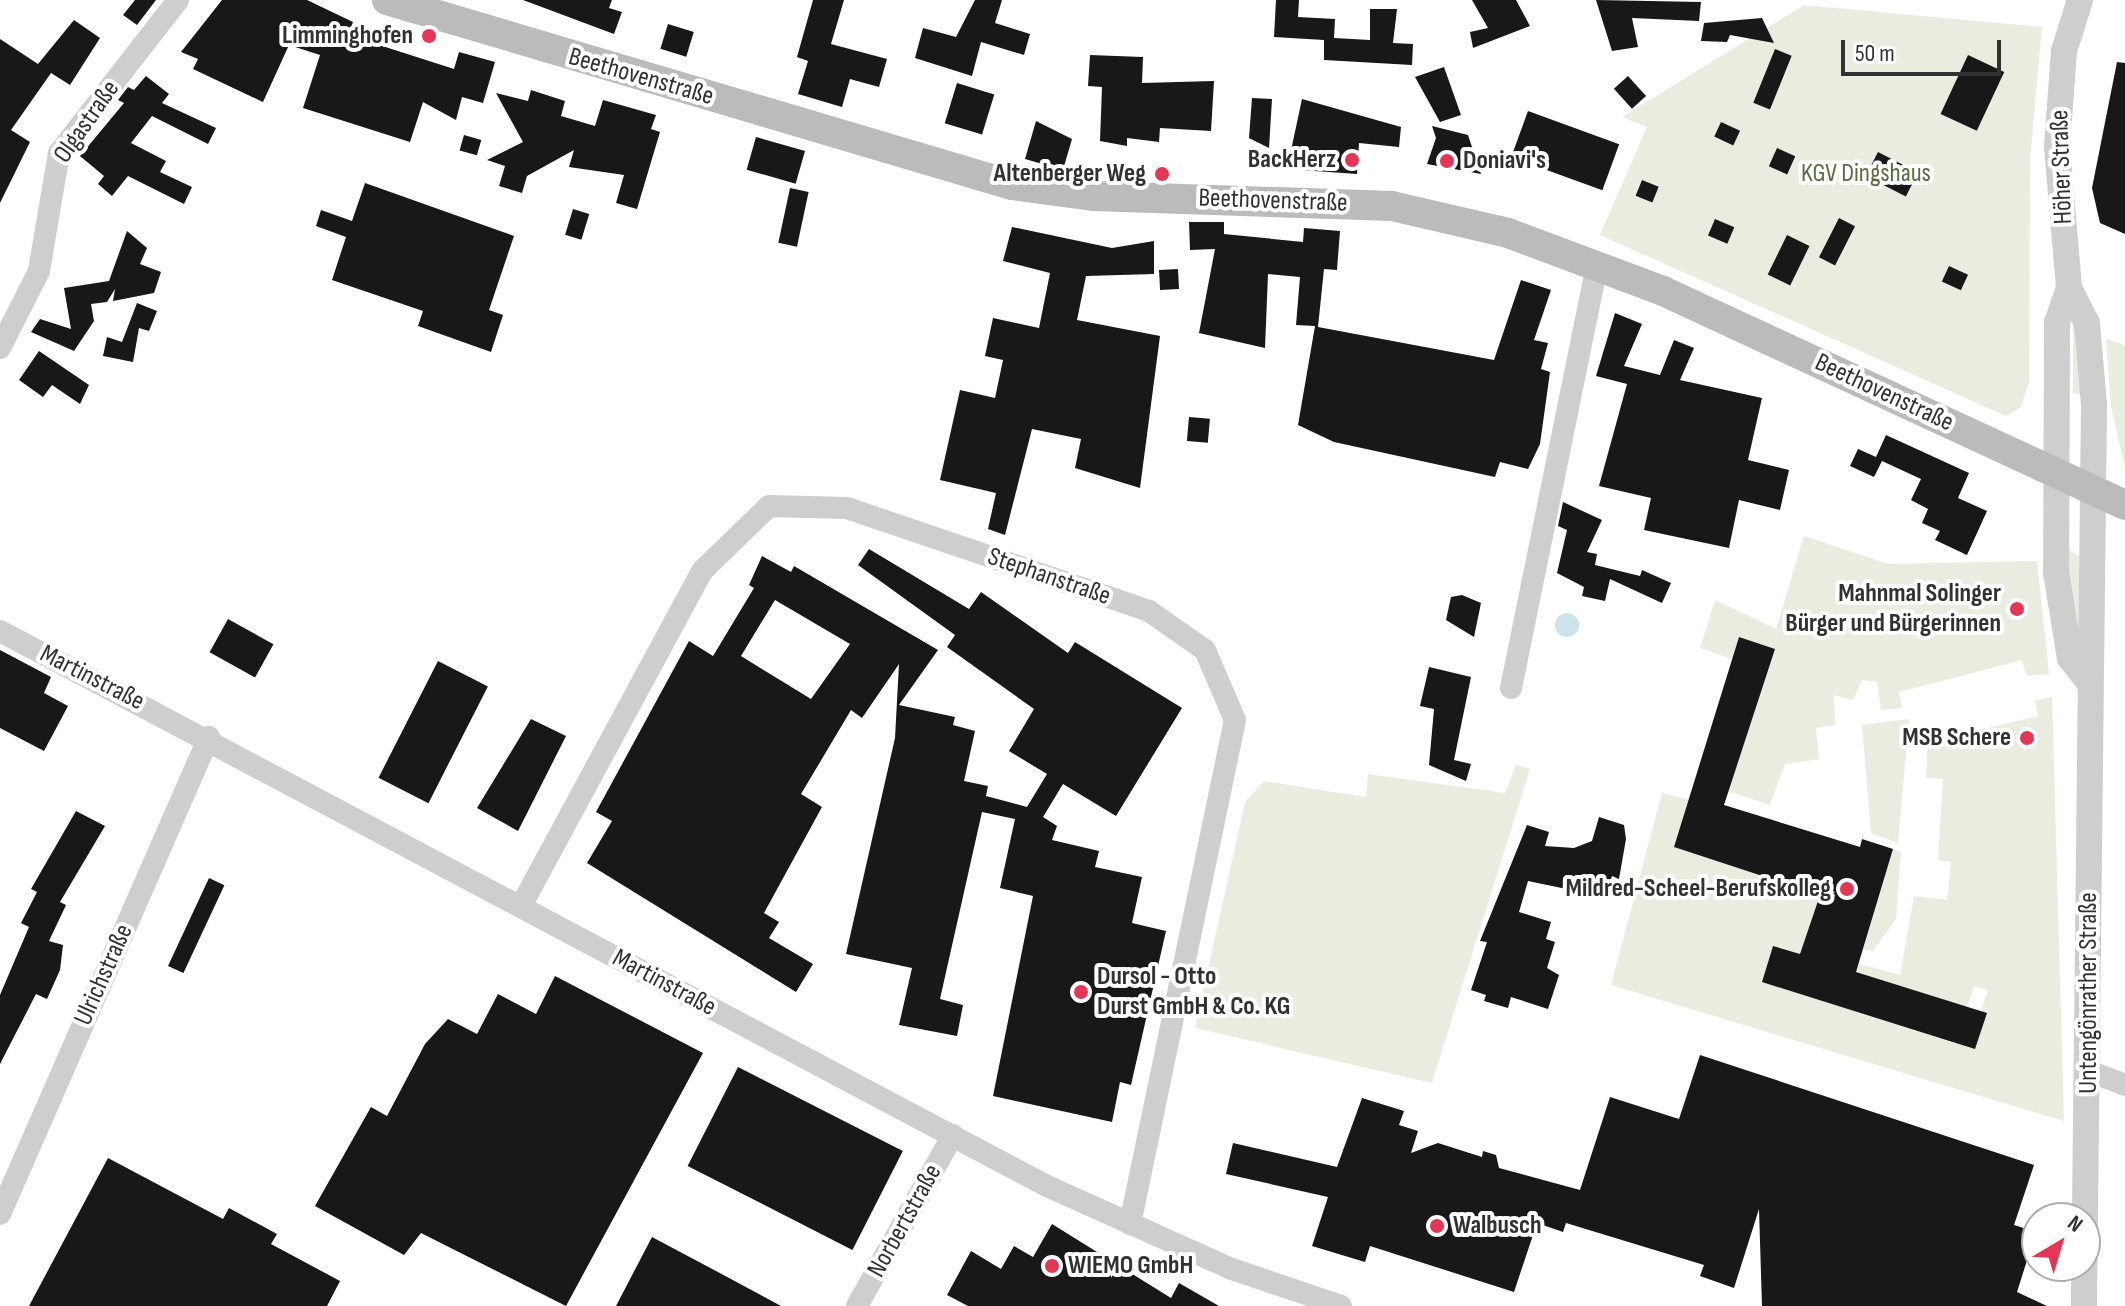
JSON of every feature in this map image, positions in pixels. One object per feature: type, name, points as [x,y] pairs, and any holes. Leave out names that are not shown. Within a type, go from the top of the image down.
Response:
[{"type":"main road","name":"Beethovenstraße","points":[[387,0],[1012,185],[1093,196],[1392,206],[1508,233],[1597,264],[2125,505]]},
{"type":"street","name":"Olgastraße","points":[[0,348],[39,271],[59,153],[178,0]]},
{"type":"street","name":"Höher Straße","points":[[2080,0],[2064,51],[2057,147],[2069,288],[2087,323],[2095,491]]},
{"type":"street","points":[[1511,688],[1597,264]]},
{"type":"street","name":"Höher Straße","points":[[2058,474],[2057,322],[2069,288]]},
{"type":"street","name":"Untengönrather Straße","points":[[2058,474],[2059,600],[2070,658],[2087,680]]},
{"type":"street","name":"Untengönrather Straße","points":[[2084,1306],[2089,1071],[2087,680],[2095,491]]},
{"type":"street","name":"Stephanstraße","points":[[521,906],[703,570],[769,506],[847,508],[1149,611],[1205,650],[1235,720],[1130,1224]]},
{"type":"street","name":"Martinstraße","points":[[0,631],[209,737],[953,1135],[1130,1224],[1341,1306]]},
{"type":"street","name":"Ulrichstraße","points":[[0,1214],[209,737]]},
{"type":"street","points":[[2089,1071],[2125,1085]]},
{"type":"street","name":"Norbertstraße","points":[[857,1306],[953,1135]]},
{"type":"green space","name":"KGV Dingshaus","points":[[1804,5],[2042,27],[2030,160],[2029,382],[2021,407],[2006,416],[1600,235],[1647,127],[1622,117]]},
{"type":"green space","points":[[2073,321],[2077,321],[2086,395],[2073,393]]},
{"type":"green space","points":[[2106,339],[2125,345],[2125,468],[2111,407]]},
{"type":"green space","points":[[1804,536],[1888,564],[2037,561],[2049,674],[2027,676],[2022,660],[1899,692],[1902,708],[1881,710],[1877,682],[1862,680],[1853,700],[1834,695],[1835,725],[1816,728],[1819,759],[1785,764],[1770,805],[1728,791],[1739,637],[1732,659],[1700,648],[1715,600],[1776,629]]},
{"type":"green space","points":[[2064,548],[2079,556],[2082,633],[2076,642]]},
{"type":"green space","points":[[2052,697],[2064,1121],[1611,985],[1662,793],[1690,800],[1820,895],[1800,954],[1773,946],[1762,982],[1981,1011],[1988,990],[1974,986],[1967,1007],[1824,962],[1826,955],[1900,975],[1914,896],[1947,900],[1951,862],[1938,860],[1943,779],[1926,778],[1928,736],[1938,724],[1942,739],[2038,716],[2035,701]]},
{"type":"green space","points":[[1909,719],[1898,843],[1871,833],[1862,725]]},
{"type":"green space","points":[[1516,765],[1530,769],[1432,1083],[1195,1028],[1245,802],[1264,781],[1366,797],[1368,774],[1505,793]]},
{"type":"green space","points":[[1893,849],[1901,852],[1896,919],[1873,951],[1863,949]]},
{"type":"water","points":[[1567,613],[1578,620],[1579,625],[1572,636],[1567,637],[1556,630],[1555,625],[1562,614]]},
{"type":"building","points":[[135,0],[156,0],[137,25],[123,15]]},
{"type":"building","points":[[222,0],[307,0],[353,22],[348,35],[454,69],[459,52],[495,62],[483,103],[462,97],[456,120],[423,102],[410,142],[303,108],[320,55],[289,45],[263,102],[193,69],[198,59],[181,52]]},
{"type":"building","points":[[523,0],[612,0],[609,8],[622,12],[614,34]]},
{"type":"building","points":[[813,0],[844,0],[831,44],[887,59],[879,87],[850,79],[842,107],[798,94],[808,61],[797,57]]},
{"type":"building","points":[[975,0],[1002,0],[995,23],[1030,34],[1024,55],[981,42],[972,76],[915,58],[923,28],[956,37]]},
{"type":"building","points":[[1276,0],[1299,0],[1298,17],[1335,19],[1334,38],[1370,40],[1370,9],[1397,9],[1393,43],[1413,44],[1412,65],[1324,60],[1324,40],[1274,37]]},
{"type":"building","points":[[1472,0],[1516,0],[1530,26],[1473,48],[1470,32],[1488,28]]},
{"type":"building","points":[[1596,0],[1701,2],[1699,21],[1632,18],[1638,47],[1612,51]]},
{"type":"building","points":[[1762,18],[1774,43],[1730,35],[1727,42],[1701,41],[1704,23]]},
{"type":"building","points":[[74,20],[100,38],[70,85],[51,73],[11,130],[30,142],[0,203],[0,39],[38,64]]},
{"type":"building","points":[[668,24],[694,32],[686,57],[660,49]]},
{"type":"building","points":[[1775,49],[1792,56],[1770,110],[1753,103]]},
{"type":"building","points":[[1090,55],[1143,57],[1142,83],[1214,81],[1211,131],[1160,128],[1159,142],[1127,138],[1127,146],[1100,141],[1102,87],[1088,86]]},
{"type":"building","points":[[1968,55],[2004,72],[1977,131],[1941,114]]},
{"type":"building","points":[[2117,62],[2125,63],[2125,234],[2100,223],[2092,188]]},
{"type":"building","points":[[1444,67],[1461,115],[1440,122],[1415,77]]},
{"type":"building","points":[[146,76],[169,94],[162,103],[216,128],[208,144],[152,116],[131,143],[166,161],[160,172],[192,187],[184,204],[128,176],[112,196],[98,184],[104,176],[80,156],[124,103],[118,100],[128,87],[134,90]]},
{"type":"building","points":[[1628,76],[1646,96],[1632,109],[1614,89]]},
{"type":"building","points":[[957,83],[994,94],[982,135],[945,123]]},
{"type":"building","points":[[531,90],[565,101],[561,116],[595,126],[603,100],[656,115],[651,129],[660,132],[637,209],[616,203],[624,175],[569,167],[574,150],[527,176],[522,193],[499,186],[505,166],[487,160],[523,142],[496,93],[528,101]]},
{"type":"building","points":[[1252,98],[1272,99],[1269,148],[1249,138]]},
{"type":"building","points":[[1302,99],[1401,127],[1399,147],[1359,143],[1357,174],[1287,169]]},
{"type":"building","points":[[1528,111],[1619,144],[1602,190],[1511,157]]},
{"type":"building","points":[[1036,121],[1072,139],[1063,170],[1025,159]]},
{"type":"building","points":[[1721,122],[1740,131],[1733,145],[1714,137]]},
{"type":"building","points":[[1432,126],[1468,135],[1481,174],[1427,164],[1436,138]]},
{"type":"building","points":[[464,135],[481,140],[477,155],[460,150]]},
{"type":"building","points":[[756,137],[805,151],[796,184],[747,170]]},
{"type":"building","points":[[1777,148],[1795,156],[1787,174],[1769,166]]},
{"type":"building","points":[[1878,152],[1918,172],[1906,196],[1866,176]]},
{"type":"building","points":[[1642,180],[1659,187],[1652,203],[1636,196]]},
{"type":"building","points":[[365,183],[514,236],[489,310],[503,315],[491,352],[418,326],[423,311],[332,280],[346,237],[316,226],[321,210],[352,221]]},
{"type":"building","points":[[790,188],[809,192],[797,247],[778,243]]},
{"type":"building","points":[[573,209],[589,214],[581,240],[565,235]]},
{"type":"building","points":[[1839,218],[1855,226],[1835,265],[1819,257]]},
{"type":"building","points":[[1715,219],[1734,227],[1727,244],[1708,236]]},
{"type":"building","points":[[1189,222],[1224,222],[1224,234],[1303,242],[1304,228],[1340,231],[1337,270],[1324,269],[1318,327],[1494,360],[1521,280],[1551,290],[1534,340],[1548,343],[1541,369],[1550,372],[1540,444],[1528,469],[1500,462],[1495,477],[1334,442],[1298,425],[1315,326],[1296,325],[1300,277],[1268,274],[1265,348],[1199,333],[1215,249],[1190,250]]},
{"type":"building","points":[[1012,227],[1112,248],[1154,241],[1154,274],[1086,276],[1077,320],[1160,336],[1140,488],[1075,468],[1081,439],[1032,429],[1005,535],[988,529],[996,493],[940,480],[960,390],[995,398],[1003,360],[985,356],[993,318],[1039,328],[1050,273],[1003,261]]},
{"type":"building","points":[[127,231],[147,248],[140,264],[161,272],[154,293],[113,301],[115,289],[107,302],[91,304],[94,321],[74,351],[31,332],[40,319],[71,329],[64,288],[109,281]]},
{"type":"building","points":[[1787,235],[1809,246],[1790,286],[1768,275]]},
{"type":"building","points":[[1949,266],[1968,275],[1961,290],[1942,281]]},
{"type":"building","points":[[1178,269],[1179,289],[1160,290],[1159,270]]},
{"type":"building","points":[[137,303],[157,311],[149,331],[139,328],[133,362],[103,356],[107,337],[122,342]]},
{"type":"building","points":[[1615,313],[1642,324],[1624,366],[1660,375],[1674,340],[1694,348],[1680,380],[1762,398],[1748,460],[1789,470],[1780,510],[1739,500],[1729,548],[1644,530],[1651,498],[1599,486],[1627,384],[1596,376]]},
{"type":"building","points":[[39,351],[89,385],[80,404],[52,385],[43,397],[19,380]]},
{"type":"building","points":[[1189,417],[1210,419],[1208,443],[1187,441]]},
{"type":"building","points":[[1886,435],[1969,473],[1958,498],[1987,511],[1967,555],[1935,540],[1940,531],[1922,523],[1928,509],[1911,500],[1921,479],[1882,461],[1874,477],[1850,466],[1858,449],[1876,457]]},
{"type":"building","points":[[1563,502],[1602,520],[1587,552],[1597,554],[1595,565],[1640,576],[1642,570],[1671,583],[1662,603],[1610,579],[1605,601],[1582,596],[1584,587],[1557,573],[1567,530],[1558,526]]},
{"type":"building","points":[[869,549],[969,609],[981,592],[1068,653],[1075,642],[1182,708],[1116,816],[1063,784],[1043,817],[1057,826],[1052,840],[1099,851],[1095,867],[1142,877],[1132,923],[1166,931],[1131,1085],[1120,1082],[1112,1122],[993,1096],[1033,896],[1000,888],[1015,819],[982,812],[940,999],[963,1005],[957,1036],[899,1025],[912,968],[846,954],[895,738],[899,664],[862,718],[851,710],[801,794],[822,807],[764,913],[779,922],[769,938],[813,964],[796,992],[587,863],[612,821],[596,812],[689,641],[713,656],[754,588],[749,585],[762,556],[791,572],[794,566],[938,650],[899,705],[955,717],[953,725],[975,731],[964,781],[988,786],[986,796],[1027,807],[1047,774],[1009,751],[1034,709],[947,647],[955,635],[858,565]],"holes":[[[775,600],[850,644],[811,699],[741,656]]]},
{"type":"building","points":[[1462,595],[1481,603],[1474,637],[1446,620],[1451,597]]},
{"type":"building","points":[[228,619],[273,644],[255,677],[210,652]]},
{"type":"building","points":[[1739,637],[1775,649],[1724,805],[1860,847],[1862,839],[1893,849],[1856,972],[1987,1013],[1975,1049],[1762,982],[1773,946],[1800,954],[1820,895],[1674,847]]},
{"type":"building","points":[[0,650],[51,677],[44,693],[68,706],[44,751],[0,728]]},
{"type":"building","points":[[438,661],[488,686],[428,803],[379,778]]},
{"type":"building","points":[[1429,667],[1471,677],[1454,760],[1471,764],[1466,781],[1429,765],[1434,709],[1420,706]]},
{"type":"building","points":[[531,719],[566,736],[518,831],[477,808]]},
{"type":"building","points":[[76,811],[105,826],[60,902],[66,905],[49,941],[63,945],[60,970],[47,999],[36,994],[0,1064],[0,995],[29,927],[21,923],[37,892],[31,889]]},
{"type":"building","points":[[1599,817],[1624,825],[1626,839],[1619,879],[1612,876],[1605,897],[1528,881],[1519,912],[1551,922],[1546,939],[1555,942],[1547,968],[1559,975],[1548,1009],[1511,997],[1508,1008],[1484,1001],[1486,995],[1471,990],[1487,942],[1480,941],[1527,825],[1549,832],[1545,846],[1574,848],[1592,841]]},
{"type":"building","points":[[209,878],[224,885],[183,973],[168,966]]},
{"type":"building","points":[[555,976],[703,1053],[566,1306],[421,1233],[404,1255],[315,1206],[371,1107],[387,1116],[425,1044],[448,1019],[477,1034],[498,994],[536,1014]]},
{"type":"building","points":[[1700,1055],[2034,1165],[2014,1225],[2021,1227],[2021,1279],[2017,1292],[2047,1306],[1762,1306],[1759,1209],[1734,1288],[1700,1276],[1704,1265],[1566,1223],[1563,1232],[1537,1223],[1514,1292],[1370,1246],[1365,1262],[1312,1246],[1328,1197],[1226,1174],[1233,1143],[1337,1167],[1362,1098],[1404,1111],[1399,1125],[1418,1131],[1411,1153],[1438,1143],[1482,1157],[1483,1151],[1496,1155],[1499,1168],[1580,1190],[1610,1097],[1679,1119]]},
{"type":"building","points":[[738,1067],[903,1151],[852,1250],[688,1166]]},
{"type":"building","points":[[108,1158],[223,1219],[229,1208],[277,1234],[271,1244],[340,1281],[327,1306],[29,1306]]},
{"type":"building","name":"WIEMO GmbH","points":[[1052,1224],[1171,1298],[1179,1283],[1219,1306],[968,1306],[947,1295],[971,1251],[1001,1269],[1014,1246],[1033,1257]]},
{"type":"building","points":[[652,1237],[716,1271],[781,1306],[616,1306]]},
{"type":"place","name":"Limminghofen","points":[[429,36]]},
{"type":"place","name":"BackHerz","points":[[1352,160]]},
{"type":"place","name":"Doniavi's","points":[[1447,161]]},
{"type":"place","name":"Altenberger Weg","points":[[1162,174]]},
{"type":"place","name":"Mahnmal Solinger Bürger und Bürgerinnen","points":[[2017,609]]},
{"type":"place","name":"MSB Schere","points":[[2027,738]]},
{"type":"place","name":"Mildred-Scheel-Berufskolleg","points":[[1847,889]]},
{"type":"place","name":"Dursol - Otto Durst GmbH & Co. KG","points":[[1081,992]]},
{"type":"place","name":"Walbusch","points":[[1437,1226]]},
{"type":"place","name":"WIEMO GmbH","points":[[1052,1266]]}]
